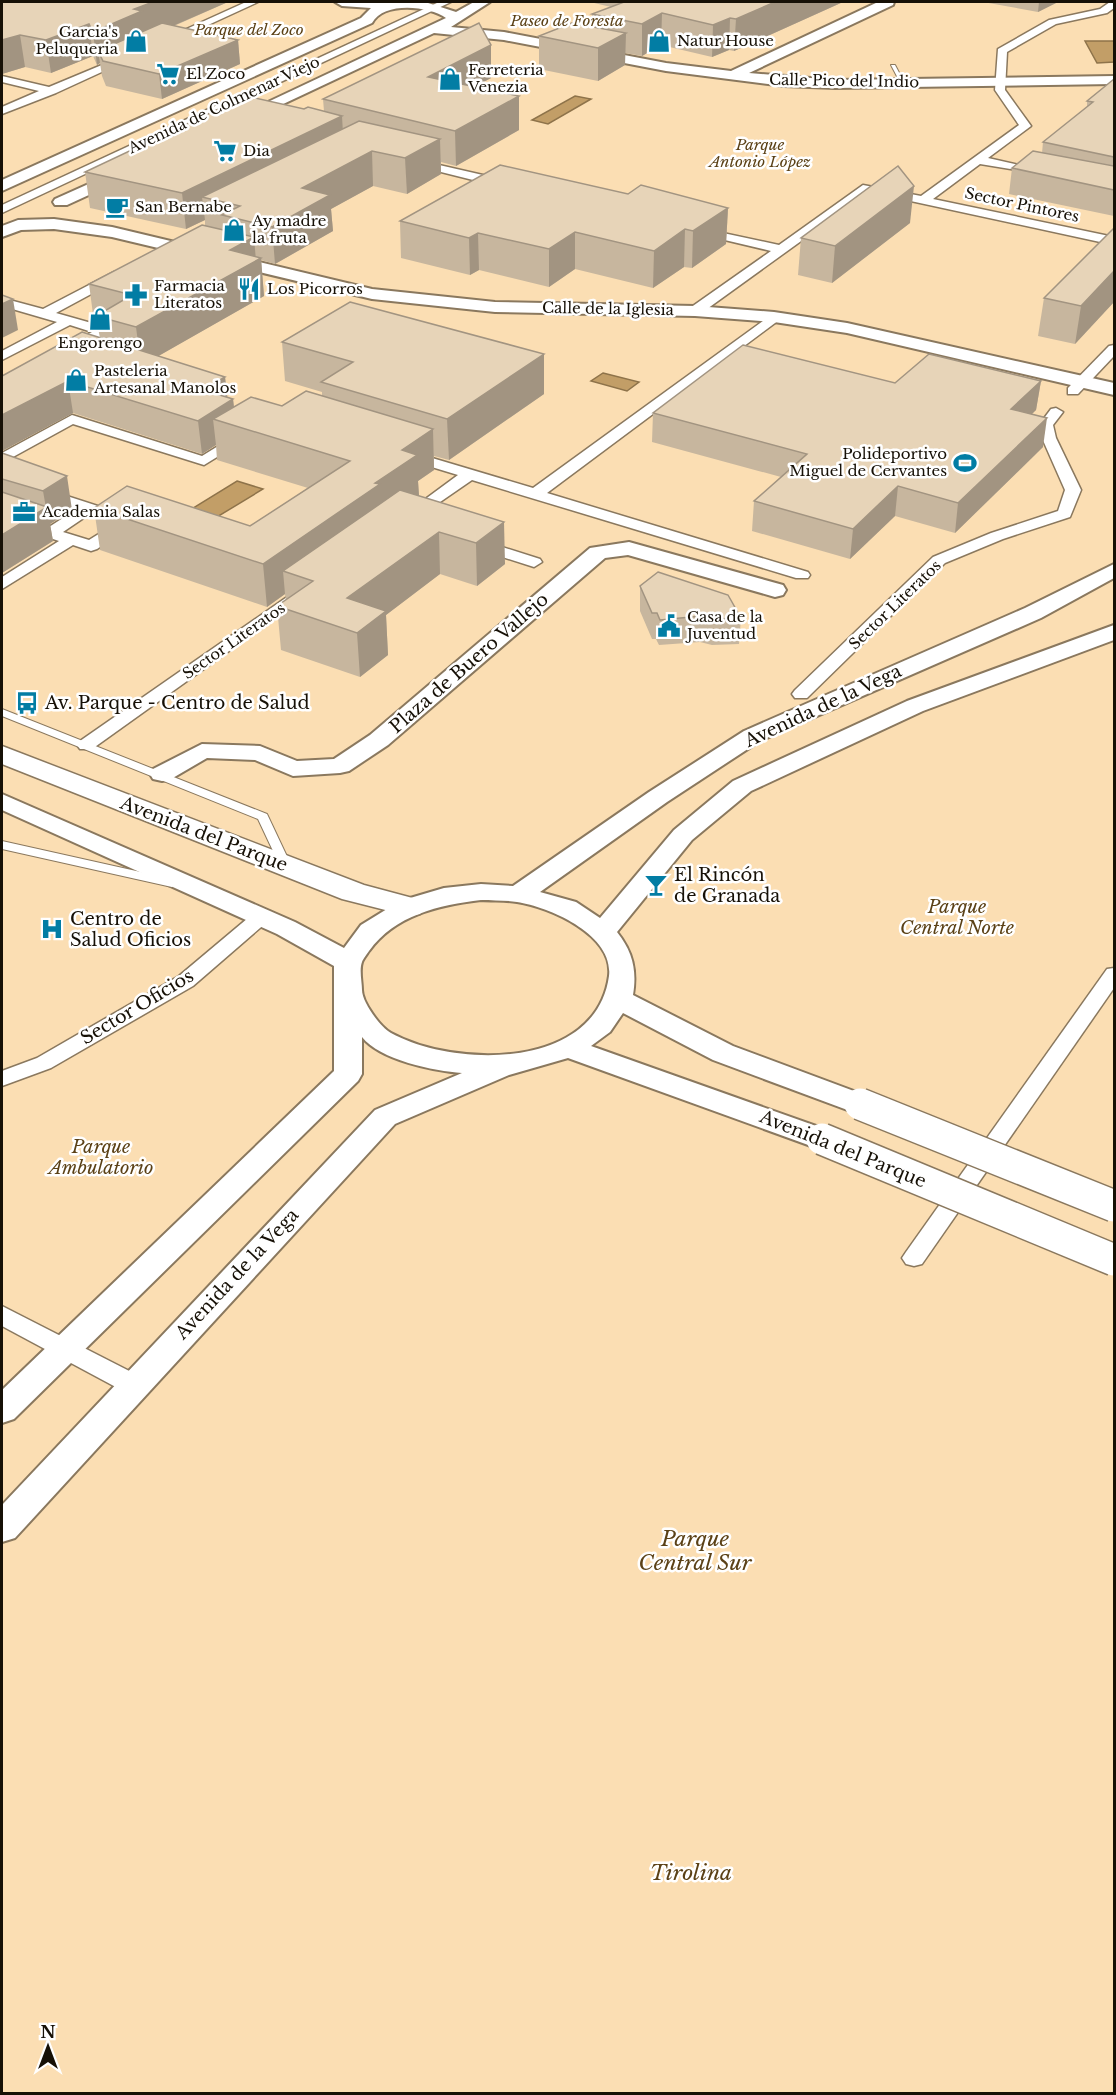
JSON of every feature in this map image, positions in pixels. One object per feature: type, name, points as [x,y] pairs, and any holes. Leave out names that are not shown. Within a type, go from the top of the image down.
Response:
[{"type":"street","points":[[158,44],[253,2]]},
{"type":"street","points":[[329,2],[367,18],[385,29]]},
{"type":"street","points":[[342,2],[441,4]]},
{"type":"street","points":[[454,17],[484,2]]},
{"type":"street","points":[[732,76],[888,2]]},
{"type":"street","name":"Avenida de Colmenar Viejo","points":[[2,187],[367,18],[375,10],[396,4]]},
{"type":"street","name":"Avenida de Colmenar Viejo","points":[[2,209],[441,4]]},
{"type":"street","name":"Calle Pico del Indio","points":[[441,4],[454,17],[504,36]]},
{"type":"street","points":[[999,82],[1002,51],[1053,22],[1103,11],[1114,4]]},
{"type":"street","points":[[1103,11],[1114,13]]},
{"type":"street","name":"Avenida de Colmenar Viejo","points":[[223,127],[431,29],[448,24],[454,17]]},
{"type":"street","name":"Calle Pico del Indio","points":[[385,29],[431,29],[504,36],[564,45],[666,67],[732,76],[815,83],[1114,80]]},
{"type":"street","points":[[564,45],[584,37]]},
{"type":"street","points":[[2,111],[137,53]]},
{"type":"street","points":[[2,79],[52,91]]},
{"type":"street","name":"Sector Pintores","points":[[923,200],[1025,126],[1000,90],[999,82]]},
{"type":"street","points":[[403,160],[514,186]]},
{"type":"street","name":"Sector Pintores","points":[[978,160],[1058,176]]},
{"type":"street","name":"Avenida de Colmenar Viejo","points":[[10,225],[48,217],[61,203],[136,168]]},
{"type":"street","points":[[2,187],[44,189]]},
{"type":"street","name":"Sector Pintores","points":[[695,311],[867,188],[1114,241]]},
{"type":"street","name":"Calle de la Iglesia","points":[[44,189],[59,197],[61,203],[112,232]]},
{"type":"street","name":"Calle de la Iglesia","points":[[10,225],[54,224],[112,232],[397,297],[495,307],[695,311],[774,317],[847,328],[1077,387],[1111,389]]},
{"type":"street","points":[[2,232],[10,225]]},
{"type":"street","points":[[688,227],[781,249]]},
{"type":"street","points":[[147,257],[189,235]]},
{"type":"street","points":[[45,314],[126,269]]},
{"type":"street","points":[[2,302],[104,332],[62,354],[89,358]]},
{"type":"street","points":[[536,494],[774,317]]},
{"type":"street","points":[[2,356],[68,321]]},
{"type":"street","points":[[1077,387],[1114,349]]},
{"type":"street","name":"Sector Literatos","points":[[801,694],[939,561],[997,536],[1065,514],[1073,490],[1049,438],[1046,425],[1056,412]]},
{"type":"street","points":[[2,459],[72,419],[204,461],[249,432]]},
{"type":"street","points":[[390,450],[802,575]]},
{"type":"street","points":[[426,527],[400,523],[470,474]]},
{"type":"street","points":[[2,479],[130,521],[91,546],[2,517]]},
{"type":"street","points":[[50,533],[89,508]]},
{"type":"street","points":[[458,538],[534,562]]},
{"type":"street","points":[[2,584],[71,540]]},
{"type":"street","name":"Plaza de Buero Vallejo","points":[[162,774],[202,751],[260,753],[293,770],[340,766],[380,740],[598,553],[629,548],[775,590]]},
{"type":"street","name":"Avenida de la Vega","points":[[519,894],[658,797],[752,736],[1033,613],[1114,570]]},
{"type":"street","name":"Sector Literatos","points":[[86,745],[318,581]]},
{"type":"street","points":[[603,932],[683,835],[742,786],[915,706],[1114,632]]},
{"type":"street","name":"Avenida del Parque","points":[[2,754],[353,892],[409,907]]},
{"type":"street","points":[[2,801],[261,917],[348,962]]},
{"type":"street","points":[[2,1410],[348,1074],[348,1001],[348,962],[370,931],[409,907],[444,896],[472,893],[519,894],[567,908],[603,932],[614,946],[623,973],[618,999],[600,1026],[568,1048],[538,1059],[505,1066],[436,1062],[426,1059],[379,1039],[348,1001]]},
{"type":"street","name":"Sector Oficios","points":[[2,1079],[44,1063],[186,981],[261,917]]},
{"type":"street","points":[[914,1258],[1008,1129],[1114,974]]},
{"type":"street","points":[[618,999],[723,1053],[860,1104],[1114,1206]]},
{"type":"street","name":"Avenida del Parque","points":[[568,1048],[822,1139],[1114,1260]]},
{"type":"street","name":"Avenida de la Vega","points":[[2,1528],[385,1117],[505,1066]]},
{"type":"street","points":[[2,1315],[134,1385]]},
{"type":"lane","points":[[893,66],[903,83]]},
{"type":"lane","points":[[2,712],[162,774],[263,817],[285,865]]},
{"type":"lane","points":[[2,845],[196,888]]},
{"type":"green space","points":[[2,2],[1114,2],[1114,2093],[2,2094]]},
{"type":"shaded area","points":[[1085,41],[1114,41],[1114,62],[1097,63]]},
{"type":"shaded area","points":[[575,96],[591,99],[548,124],[532,120]]},
{"type":"shaded area","points":[[603,373],[639,382],[627,391],[591,381]]},
{"type":"shaded area","points":[[237,481],[263,489],[217,517],[190,510]]},
{"type":"building","points":[[2,2],[153,2],[134,9],[142,11],[93,32],[89,24],[46,40],[20,35],[2,40]]},
{"type":"building","points":[[624,2],[775,2],[736,19],[730,18],[713,25],[662,13],[642,24],[592,14]]},
{"type":"building","points":[[162,23],[238,40],[159,74],[103,61],[98,51]]},
{"type":"building","points":[[479,23],[491,45],[428,77],[519,96],[455,131],[323,99]]},
{"type":"building","points":[[572,23],[626,33],[598,48],[539,36]]},
{"type":"building","points":[[1114,79],[1114,157],[1043,142],[1093,102],[1087,101]]},
{"type":"building","points":[[246,96],[304,109],[308,107],[342,116],[182,193],[85,172]]},
{"type":"building","points":[[359,121],[440,139],[405,158],[372,151],[302,188],[330,195],[272,227],[222,215],[240,206],[202,197]]},
{"type":"building","points":[[1033,151],[1114,166],[1114,190],[1012,168]]},
{"type":"building","points":[[500,165],[628,194],[641,185],[728,208],[693,231],[685,229],[654,251],[575,232],[549,249],[478,233],[469,238],[400,221]]},
{"type":"building","points":[[898,166],[914,186],[835,246],[801,238]]},
{"type":"building","points":[[202,225],[254,237],[230,250],[261,258],[136,327],[96,316],[132,295],[89,284]]},
{"type":"building","points":[[1114,228],[1114,271],[1081,306],[1044,298]]},
{"type":"building","points":[[2,295],[13,299],[2,304]]},
{"type":"building","points":[[350,302],[544,354],[447,419],[321,382],[353,362],[282,342]]},
{"type":"building","points":[[82,332],[225,377],[203,390],[233,399],[198,421],[68,381],[2,415],[2,376]]},
{"type":"building","points":[[743,345],[895,383],[929,354],[1041,381],[1011,409],[1047,418],[958,503],[898,486],[853,529],[754,501],[807,454],[653,413]]},
{"type":"building","points":[[306,391],[433,429],[402,450],[417,455],[375,483],[380,484],[263,564],[94,508],[127,486],[250,526],[350,461],[213,419],[251,397],[282,406]]},
{"type":"building","points":[[2,453],[67,476],[43,491],[2,479]]},
{"type":"building","points":[[400,490],[504,522],[476,543],[439,532],[347,598],[386,611],[357,633],[277,606],[313,581],[283,571]]},
{"type":"building","points":[[2,492],[47,507],[2,535]]},
{"type":"building","points":[[658,572],[728,595],[741,618],[713,619],[701,616],[660,620],[657,613],[652,613],[640,586]]},
{"type":"place","name":"Garcia's Peluqueria","points":[[136,41]]},
{"type":"place","name":"Natur House","points":[[659,41]]},
{"type":"place","name":"El Zoco","points":[[168,74]]},
{"type":"place","name":"Ferreteria Venezia","points":[[450,79]]},
{"type":"place","name":"Dia","points":[[225,151]]},
{"type":"place","name":"San Bernabe","points":[[117,207]]},
{"type":"place","name":"Ay madre la fruta","points":[[234,230]]},
{"type":"place","name":"Los Picorros","points":[[249,289]]},
{"type":"place","name":"Farmacia Literatos","points":[[136,295]]},
{"type":"place","name":"Engorengo","points":[[100,319]]},
{"type":"place","name":"Pasteleria Artesanal Manolos","points":[[76,380]]},
{"type":"place","name":"Polideportivo Miguel de Cervantes","points":[[965,463]]},
{"type":"place","name":"Academia Salas","points":[[24,512]]},
{"type":"place","name":"Casa de la Juventud","points":[[669,626]]},
{"type":"place","name":"Av. Parque - Centro de Salud","points":[[27,703]]},
{"type":"place","name":"El Rincón de Granada","points":[[656,885]]},
{"type":"place","name":"Centro de Salud Oficios","points":[[52,929]]},
{"type":"park label","name":"Paseo de Foresta","points":[[567,21]]},
{"type":"park label","name":"Parque del Zoco","points":[[249,30]]},
{"type":"park label","name":"Parque Antonio López","points":[[760,154]]},
{"type":"park label","name":"Parque Central Norte","points":[[957,917]]},
{"type":"park label","name":"Parque Ambulatorio","points":[[101,1157]]},
{"type":"park label","name":"Parque Central Sur","points":[[695,1551]]},
{"type":"park label","name":"Tirolina","points":[[691,1873]]}]
